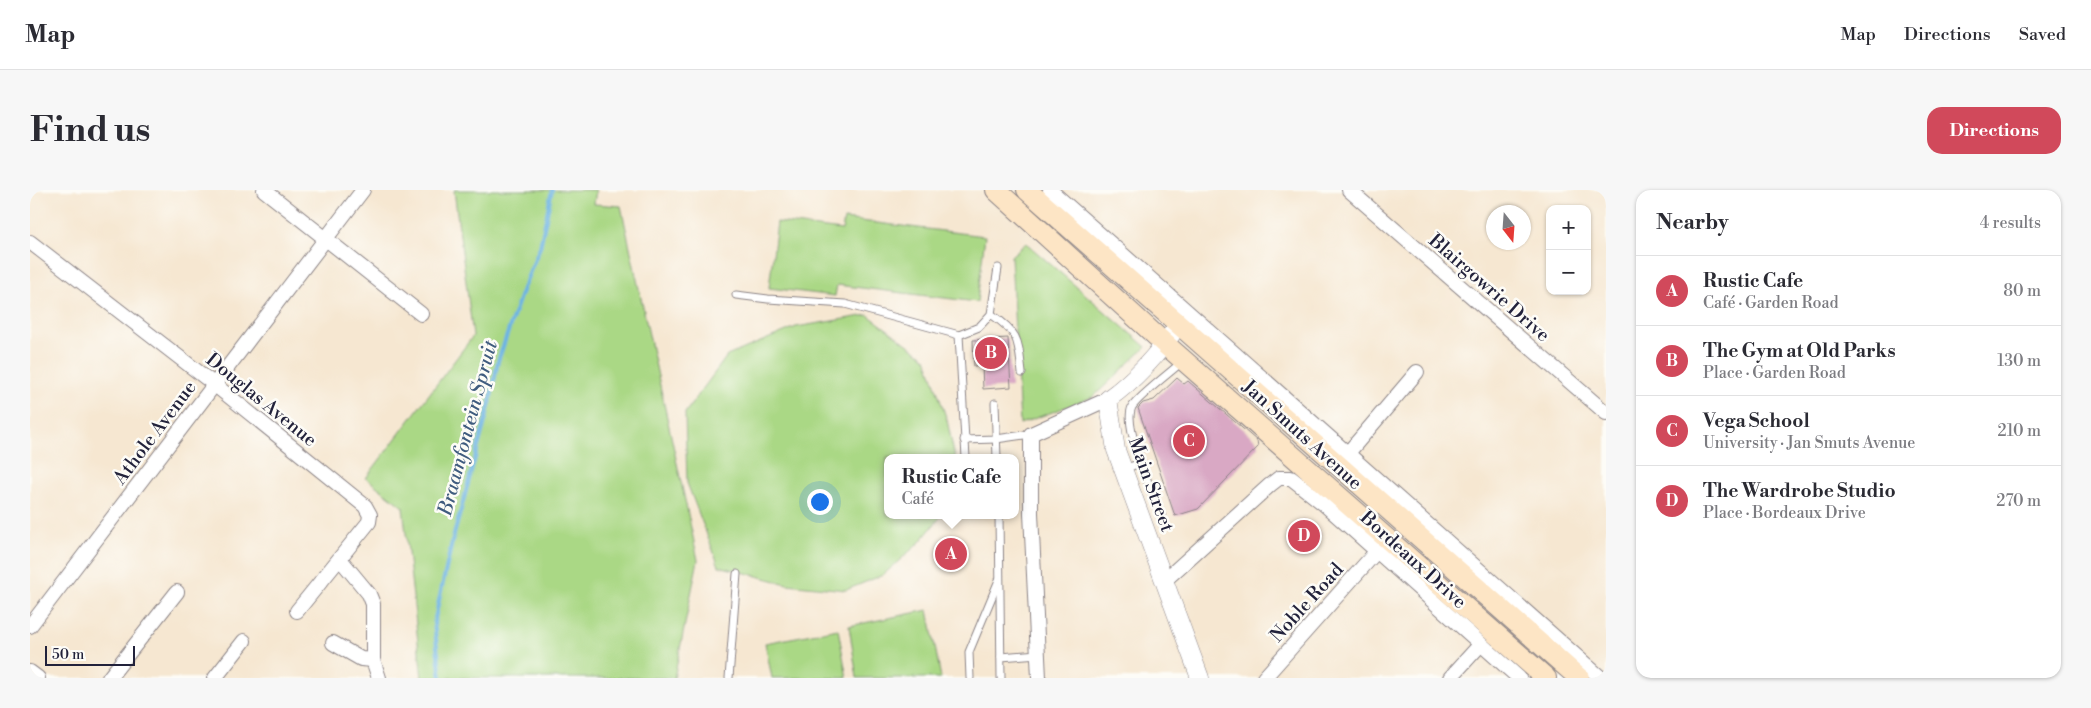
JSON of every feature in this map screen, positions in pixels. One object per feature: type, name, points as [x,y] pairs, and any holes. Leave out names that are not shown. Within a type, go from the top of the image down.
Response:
[{"type":"main road","name":"Jan Smuts Avenue","points":[[996,190],[1165,344],[1546,678]]},
{"type":"main road","name":"Jan Smuts Avenue","points":[[1027,190],[1579,678]]},
{"type":"street","points":[[264,190],[422,314]]},
{"type":"street","name":"Athole Avenue","points":[[30,626],[364,190]]},
{"type":"street","name":"Jan Smuts Avenue","points":[[1050,190],[1601,678]]},
{"type":"street","name":"Blairgowrie Drive","points":[[1349,190],[1606,413]]},
{"type":"street","name":"Douglas Avenue","points":[[30,242],[215,384],[365,506],[370,516],[369,522],[297,611]]},
{"type":"street","points":[[1039,678],[1031,513],[1031,434],[1108,399],[1130,382],[1165,344],[1178,325]]},
{"type":"street","points":[[1348,452],[1417,372]]},
{"type":"street","name":"Main Street","points":[[1108,399],[1112,434],[1123,469],[1200,678]]},
{"type":"street","name":"Bordeaux Drive","points":[[1165,580],[1279,478],[1284,477],[1296,480],[1519,678]]},
{"type":"street","name":"Noble Road","points":[[1264,678],[1376,552]]},
{"type":"street","points":[[340,559],[369,594],[372,604],[373,660],[379,678]]},
{"type":"street","points":[[109,678],[176,592]]},
{"type":"street","points":[[215,678],[244,641]]},
{"type":"street","points":[[333,643],[361,659],[373,660]]},
{"type":"street","points":[[1450,678],[1480,644]]},
{"type":"street","points":[[30,672],[38,678]]},
{"type":"lane","points":[[736,295],[845,304],[959,335],[979,327],[991,314],[998,268]]},
{"type":"lane","points":[[991,314],[1008,325],[1018,340],[1022,373]]},
{"type":"lane","points":[[959,335],[966,454]]},
{"type":"lane","points":[[1162,517],[1141,463],[1129,424],[1131,408],[1184,360]]},
{"type":"lane","points":[[996,403],[997,454]]},
{"type":"lane","points":[[964,440],[996,439],[1031,434]]},
{"type":"lane","points":[[1123,469],[1141,463]]},
{"type":"lane","points":[[999,519],[1001,678]]},
{"type":"lane","points":[[729,678],[737,574]]},
{"type":"lane","points":[[970,678],[969,652],[1000,578]]},
{"type":"lane","points":[[1001,657],[1038,654]]},
{"type":"green space","points":[[454,190],[596,190],[594,204],[621,206],[698,560],[674,678],[422,678],[403,507],[366,478],[473,336]]},
{"type":"green space","points":[[844,219],[985,236],[977,302],[837,285],[835,296],[769,288],[777,222],[842,230]]},
{"type":"green space","points":[[1026,243],[1146,347],[1093,397],[1020,424],[1011,256]]},
{"type":"green space","points":[[868,315],[926,358],[947,420],[954,454],[884,454],[884,519],[939,519],[919,543],[883,575],[846,590],[787,584],[719,566],[687,483],[685,413],[727,356],[796,327]]},
{"type":"green space","points":[[928,610],[941,678],[857,678],[849,626]]},
{"type":"green space","points":[[838,629],[847,678],[772,678],[765,643]]},
{"type":"building","points":[[1008,338],[1011,387],[983,389],[982,366],[974,366],[973,340]]},
{"type":"building","points":[[1177,378],[1184,384],[1188,381],[1257,441],[1258,447],[1198,509],[1175,516],[1138,408],[1143,403],[1154,400]]},
{"type":"building","points":[[1303,519],[1321,534],[1304,553],[1287,538]]},
{"type":"waterway","name":"Braamfontein Spruit","points":[[441,678],[434,623],[452,542],[489,407],[498,361],[522,291],[540,247],[552,190]]},
{"type":"place","name":"The Gym at Old Parks","points":[[991,353]]},
{"type":"place","name":"Vega School","points":[[1189,441]]},
{"type":"place","name":"The Wardrobe Studio","points":[[1304,536]]},
{"type":"place","name":"Rustic Cafe","points":[[951,554]]}]
